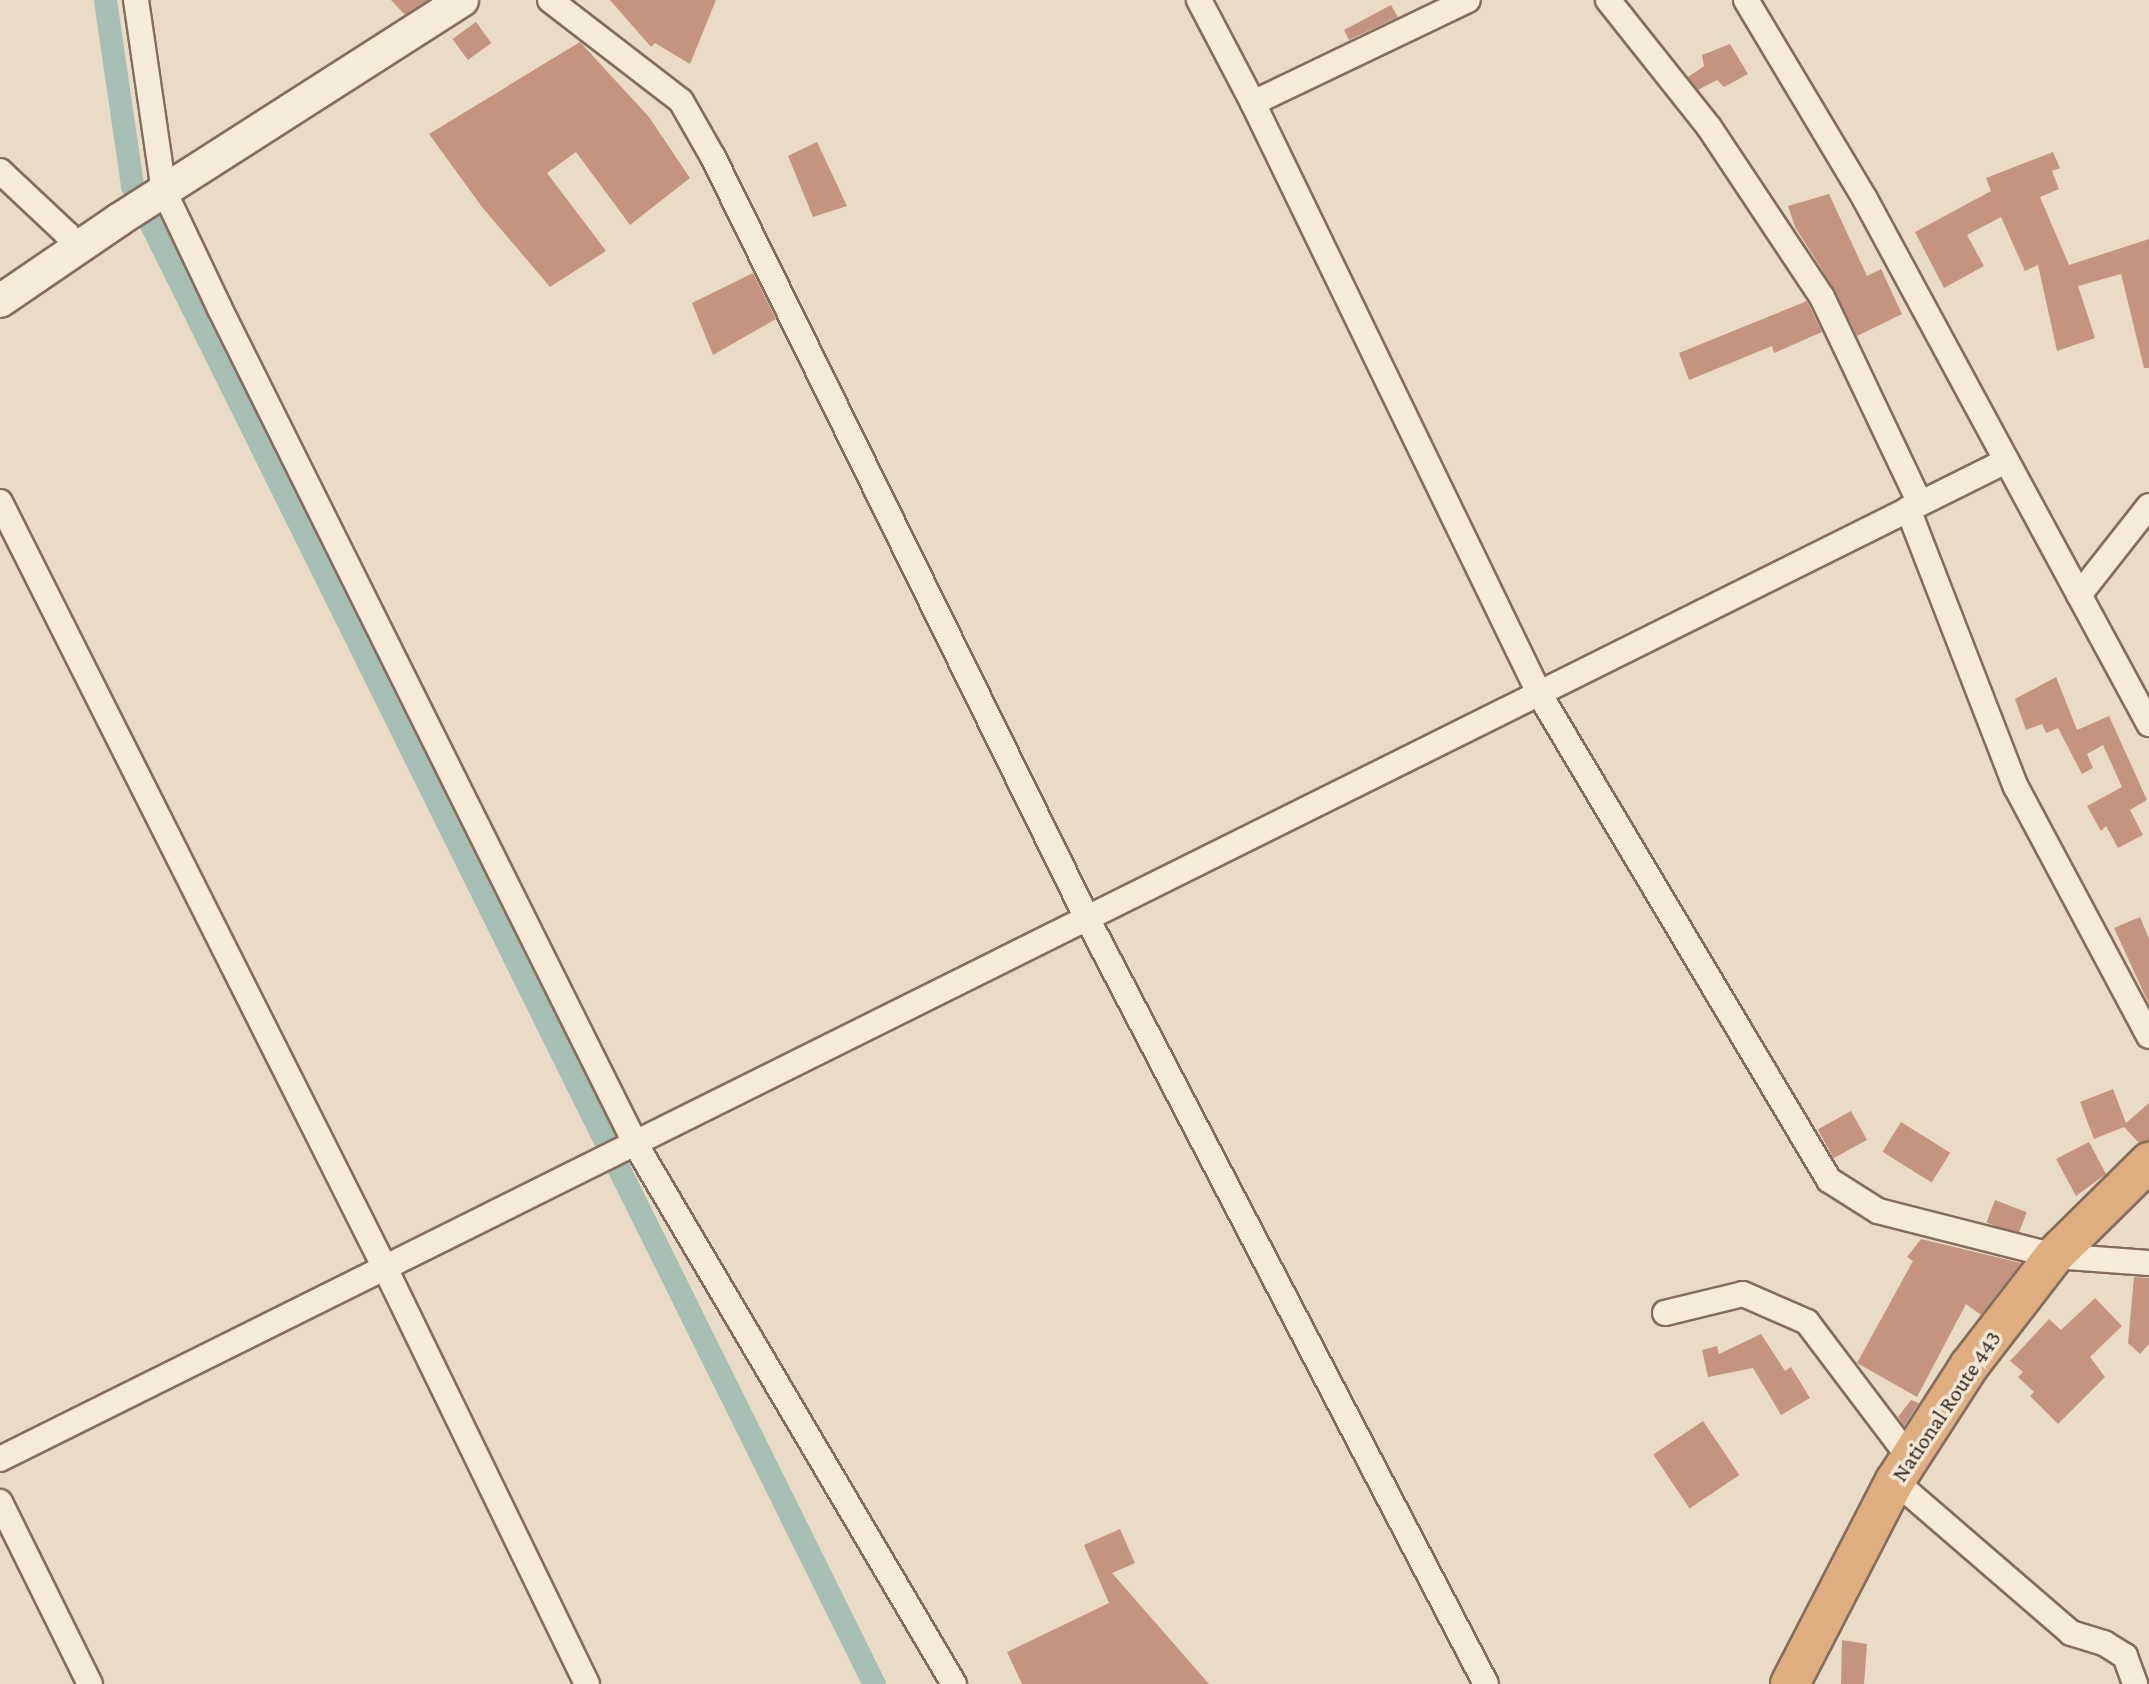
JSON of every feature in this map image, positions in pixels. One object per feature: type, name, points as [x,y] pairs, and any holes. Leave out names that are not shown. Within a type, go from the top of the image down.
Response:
[{"type":"highway","name":"National Route 443","points":[[1790,1684],[1903,1470],[1969,1366],[2054,1256],[2149,1162]]},
{"type":"street","points":[[136,0],[161,193],[636,1145],[954,1684]]},
{"type":"street","points":[[0,301],[120,219],[462,0]]},
{"type":"street","points":[[550,0],[681,101],[713,157],[1088,920],[1486,1684]]},
{"type":"street","points":[[1199,0],[1254,103],[1540,695],[1829,1180],[1878,1211],[2054,1256],[2149,1264]]},
{"type":"street","points":[[1254,103],[1468,0]]},
{"type":"street","points":[[1608,0],[1709,127],[1822,298],[1914,506],[2017,787],[2149,1036]]},
{"type":"street","points":[[1746,0],[1865,199],[2149,724]]},
{"type":"street","points":[[0,172],[67,234],[75,249]]},
{"type":"street","points":[[0,1459],[386,1270],[2006,461]]},
{"type":"street","points":[[0,502],[386,1270],[587,1684]]},
{"type":"street","points":[[2079,595],[2149,506]]},
{"type":"street","points":[[1665,1313],[1743,1294],[1807,1322],[1903,1470],[2071,1633],[2104,1643],[2125,1656],[2135,1684]]},
{"type":"street","points":[[0,1502],[90,1684]]},
{"type":"building","points":[[391,0],[428,0],[405,15]]},
{"type":"building","points":[[610,0],[716,0],[690,64],[655,43],[651,47]]},
{"type":"building","points":[[1391,5],[1398,17],[1349,40],[1344,30]]},
{"type":"building","points":[[476,22],[491,43],[468,60],[453,39]]},
{"type":"building","points":[[580,42],[649,117],[690,178],[630,225],[576,152],[547,173],[606,251],[550,287],[482,207],[429,134]]},
{"type":"building","points":[[1730,44],[1748,74],[1724,87],[1717,80],[1698,90],[1688,77],[1704,66],[1702,55]]},
{"type":"building","points":[[817,142],[847,206],[813,217],[788,156]]},
{"type":"building","points":[[2053,152],[2060,168],[2052,171],[2059,189],[2040,197],[2069,265],[2149,239],[2149,368],[2144,368],[2121,274],[2078,286],[2095,338],[2057,351],[2038,265],[2025,271],[2001,217],[1967,235],[1984,266],[1944,288],[1915,232],[1991,191],[1986,178]]},
{"type":"building","points":[[1829,194],[1867,276],[1881,269],[1902,314],[1857,336],[1834,289],[1795,227],[1788,206]]},
{"type":"building","points":[[753,273],[776,319],[713,355],[692,303]]},
{"type":"building","points":[[1807,301],[1822,332],[1774,353],[1772,346],[1689,380],[1679,353]]},
{"type":"building","points":[[2056,677],[2077,730],[2109,716],[2147,800],[2130,810],[2143,835],[2118,848],[2106,826],[2101,831],[2087,806],[2122,787],[2103,745],[2087,754],[2093,768],[2082,774],[2058,728],[2046,733],[2042,724],[2026,730],[2015,699]]},
{"type":"building","points":[[2140,917],[2149,939],[2149,1004],[2114,928]]},
{"type":"building","points":[[2113,1089],[2126,1123],[2149,1103],[2149,1141],[2139,1143],[2124,1127],[2094,1139],[2080,1102]]},
{"type":"building","points":[[1851,1111],[1867,1140],[1834,1158],[1818,1129]]},
{"type":"building","points":[[1901,1122],[1950,1153],[1932,1182],[1882,1152]]},
{"type":"building","points":[[2089,1142],[2106,1174],[2076,1196],[2056,1159]]},
{"type":"building","points":[[1995,1200],[2027,1212],[2018,1235],[1986,1222]]},
{"type":"building","points":[[1921,1239],[2021,1263],[1981,1315],[1966,1304],[1917,1397],[1857,1363],[1913,1261],[1907,1257]]},
{"type":"building","points":[[2134,1277],[2149,1278],[2149,1344],[2140,1354],[2128,1343]]},
{"type":"building","points":[[2095,1298],[2122,1326],[2090,1357],[2105,1377],[2058,1424],[2030,1396],[2034,1392],[2018,1377],[2023,1372],[2010,1361],[2049,1319],[2061,1330]]},
{"type":"building","points":[[1761,1334],[1785,1371],[1791,1367],[1810,1398],[1781,1415],[1753,1368],[1708,1377],[1702,1350],[1717,1346],[1719,1354]]},
{"type":"building","points":[[1911,1400],[1919,1403],[1904,1426],[1898,1417]]},
{"type":"building","points":[[1703,1421],[1739,1475],[1690,1508],[1653,1455]]},
{"type":"building","points":[[1120,1529],[1135,1563],[1112,1573],[1209,1684],[1022,1684],[1007,1652],[1109,1603],[1084,1545]]},
{"type":"building","points":[[1842,1640],[1867,1644],[1864,1684],[1841,1684]]},
{"type":"waterway","points":[[105,0],[132,186],[874,1684]]}]
